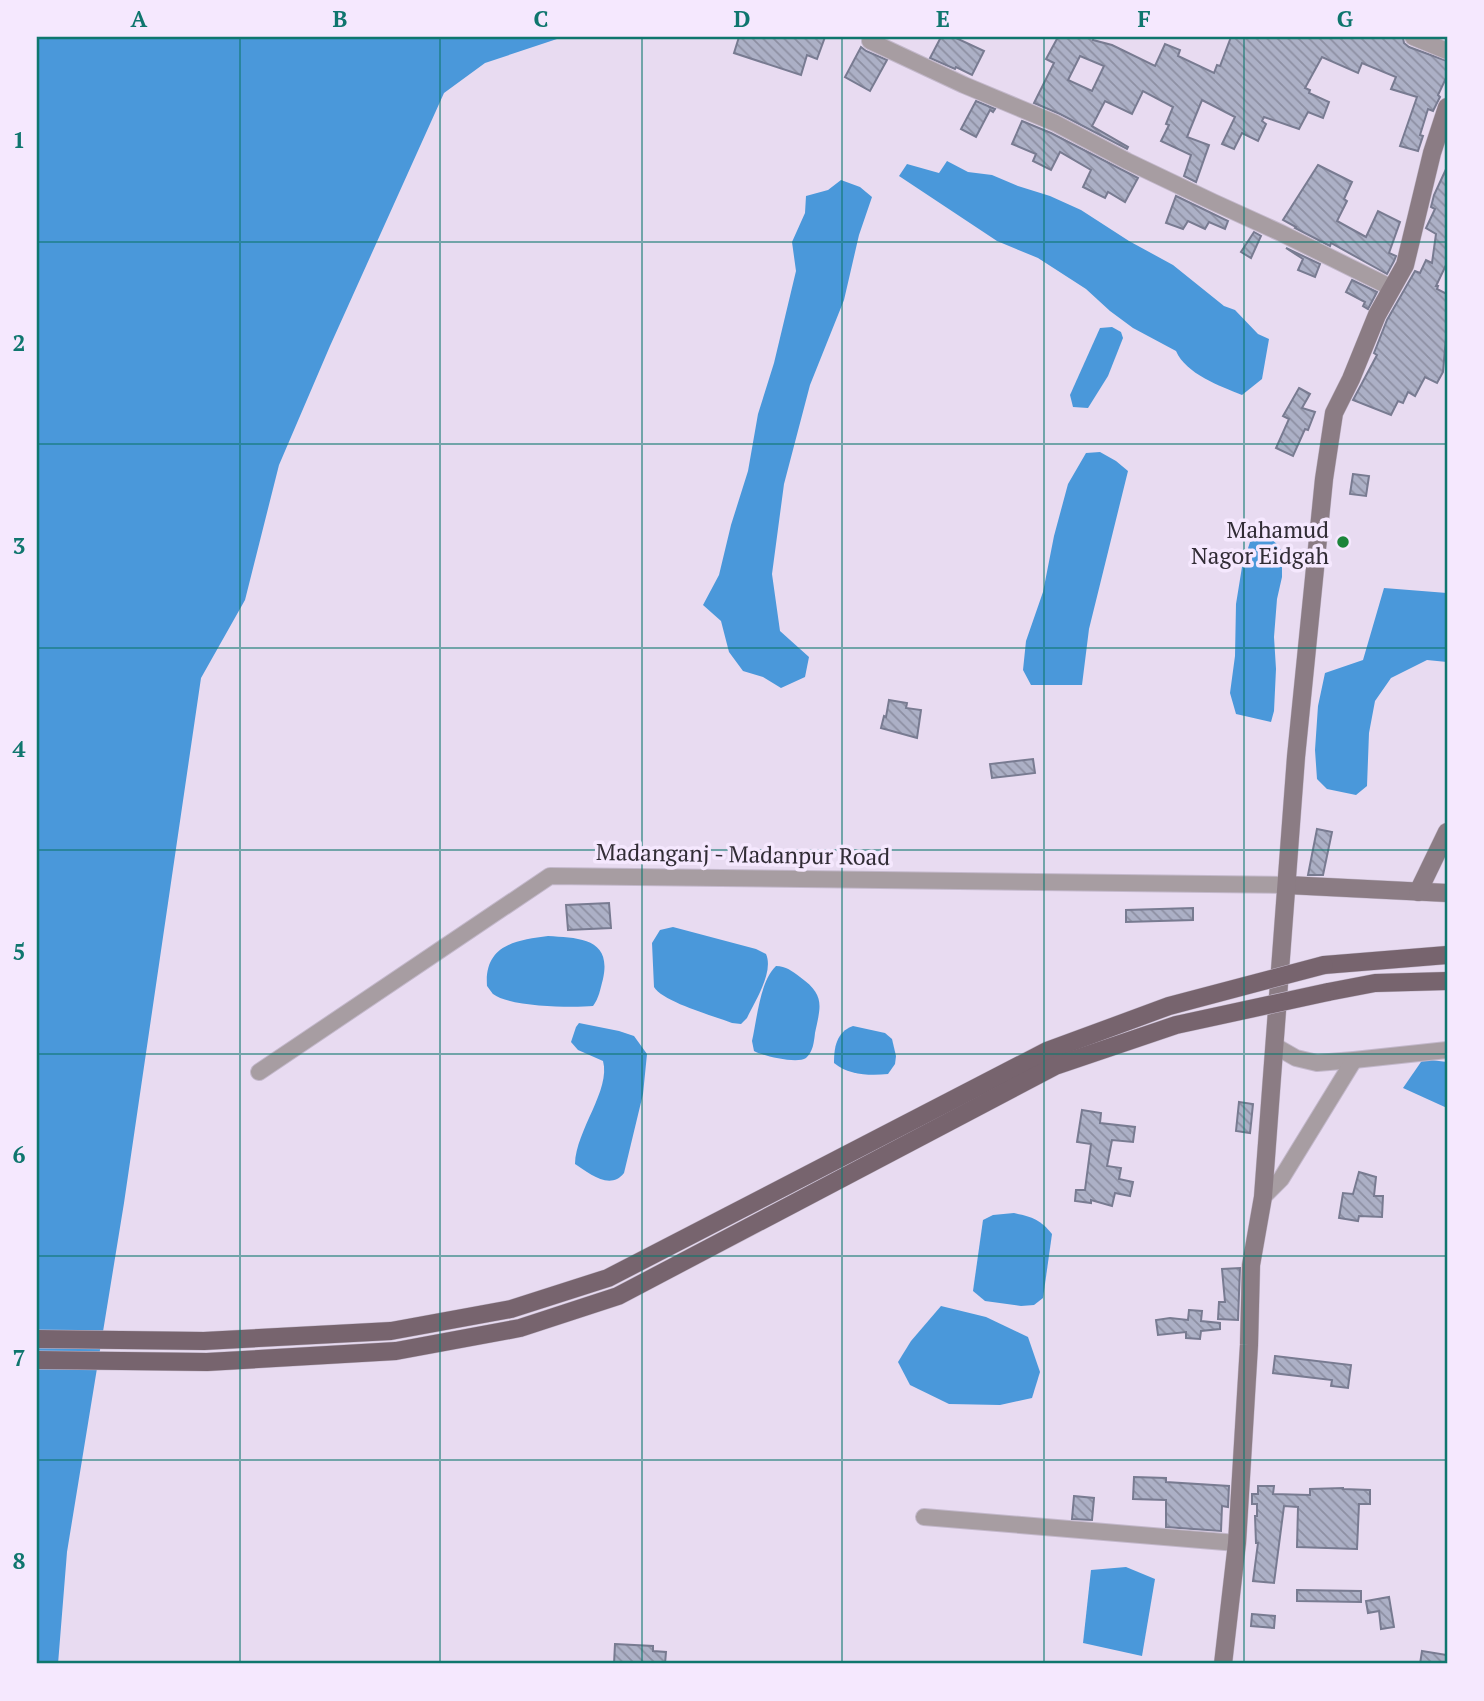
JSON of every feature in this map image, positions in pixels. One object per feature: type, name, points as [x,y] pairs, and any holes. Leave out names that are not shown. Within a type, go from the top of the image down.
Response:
[{"type":"main road","points":[[37,1339],[204,1341],[377,1332],[511,1309],[608,1278],[1047,1051],[1169,1006],[1324,965],[1447,955]]},
{"type":"main road","points":[[37,1360],[207,1362],[397,1351],[520,1328],[618,1296],[1055,1066],[1176,1025],[1374,983],[1446,981]]},
{"type":"street","points":[[1413,37],[1447,51]]},
{"type":"street","points":[[870,41],[964,85],[1055,123],[1200,197],[1392,288]]},
{"type":"street","points":[[1223,1664],[1237,1544],[1251,1265],[1263,1197],[1296,757],[1324,479],[1334,413],[1377,315],[1405,265],[1432,153],[1447,107]]},
{"type":"street","points":[[1418,892],[1447,832]]},
{"type":"street","name":"Madanganj - Madanpur Road","points":[[259,1072],[550,876],[1287,885]]},
{"type":"street","points":[[1287,885],[1447,893]]},
{"type":"street","points":[[1275,1046],[1296,1058],[1317,1063],[1447,1050]]},
{"type":"street","points":[[1263,1197],[1280,1179],[1354,1060]]},
{"type":"street","points":[[924,1517],[1237,1544]]},
{"type":"water","points":[[37,37],[563,37],[485,63],[444,93],[279,465],[245,600],[201,678],[124,1203],[67,1552],[58,1664],[37,1664]]},
{"type":"water","points":[[947,161],[968,172],[992,175],[1081,210],[1173,265],[1224,306],[1235,310],[1258,334],[1269,339],[1262,379],[1242,395],[1195,373],[1176,351],[1133,328],[1086,289],[1038,258],[997,241],[899,176],[907,164],[939,173]]},
{"type":"water","points":[[841,180],[860,187],[872,197],[859,235],[844,300],[810,385],[784,484],[772,574],[780,631],[809,657],[805,677],[781,688],[763,677],[743,671],[729,652],[721,621],[703,605],[719,575],[748,471],[758,414],[774,363],[796,271],[792,242],[805,213],[806,196],[828,190]]},
{"type":"water","points":[[1112,327],[1121,332],[1123,338],[1108,376],[1088,408],[1073,407],[1070,395],[1100,328]]},
{"type":"water","points":[[1100,452],[1128,471],[1089,629],[1082,685],[1031,685],[1023,670],[1026,641],[1043,592],[1068,484],[1086,453]]},
{"type":"water","points":[[1269,537],[1282,553],[1282,577],[1274,637],[1276,669],[1271,722],[1236,714],[1230,693],[1235,656],[1236,604],[1242,567],[1250,542]]},
{"type":"water","points":[[1384,588],[1447,593],[1447,662],[1427,660],[1391,678],[1375,701],[1369,733],[1367,786],[1356,795],[1327,789],[1317,779],[1315,750],[1318,706],[1325,673],[1363,660]]},
{"type":"water","points":[[673,927],[766,954],[766,978],[747,1018],[741,1024],[678,1003],[659,993],[654,987],[652,943],[660,930]]},
{"type":"water","points":[[548,936],[590,943],[603,955],[603,979],[593,1006],[557,1007],[513,1002],[493,994],[487,986],[487,972],[491,961],[504,947]]},
{"type":"water","points":[[776,966],[789,969],[808,983],[819,1001],[813,1047],[802,1060],[780,1059],[754,1051],[752,1041],[760,1001],[766,981]]},
{"type":"water","points":[[579,1023],[634,1036],[647,1054],[643,1094],[624,1173],[612,1180],[593,1176],[575,1164],[604,1072],[603,1061],[578,1050],[571,1042]]},
{"type":"water","points":[[853,1026],[885,1033],[892,1039],[896,1056],[895,1064],[888,1074],[860,1074],[834,1063],[840,1036]]},
{"type":"water","points":[[1423,1059],[1447,1062],[1447,1108],[1403,1088]]},
{"type":"water","points":[[1014,1213],[1035,1219],[1052,1234],[1043,1298],[1034,1305],[985,1301],[973,1291],[983,1220],[993,1215]]},
{"type":"water","points":[[941,1306],[986,1317],[1028,1337],[1040,1372],[1032,1398],[1000,1405],[949,1404],[910,1385],[898,1362],[911,1341]]},
{"type":"water","points":[[1126,1567],[1155,1579],[1142,1656],[1083,1643],[1091,1570]]},
{"type":"building","points":[[739,37],[825,37],[817,59],[807,55],[801,75],[734,53]]},
{"type":"building","points":[[941,37],[954,37],[984,51],[972,75],[930,58]]},
{"type":"building","points":[[1058,37],[1094,37],[1093,40],[1112,45],[1155,66],[1165,44],[1180,50],[1178,56],[1214,73],[1217,65],[1220,66],[1231,37],[1399,37],[1403,38],[1409,47],[1447,61],[1447,76],[1433,111],[1428,109],[1418,151],[1400,146],[1417,97],[1391,89],[1396,77],[1362,63],[1358,73],[1322,57],[1305,88],[1310,90],[1309,93],[1329,102],[1323,118],[1308,112],[1299,129],[1264,117],[1262,121],[1266,124],[1258,141],[1242,133],[1234,149],[1222,144],[1235,117],[1202,100],[1187,137],[1209,145],[1196,182],[1184,176],[1191,155],[1161,141],[1169,125],[1166,124],[1173,107],[1143,91],[1132,114],[1105,101],[1092,126],[1128,147],[1127,149],[1034,103],[1054,63],[1046,59]],"holes":[[[1080,56],[1104,66],[1092,91],[1068,80]]]},
{"type":"building","points":[[861,47],[887,60],[870,91],[845,77]]},
{"type":"building","points":[[976,101],[995,109],[993,112],[990,110],[976,137],[961,129]]},
{"type":"building","points":[[1022,121],[1138,178],[1125,202],[1108,192],[1105,198],[1083,187],[1091,170],[1060,152],[1051,170],[1033,161],[1036,154],[1012,144]]},
{"type":"building","points":[[1318,165],[1352,182],[1344,199],[1347,201],[1337,221],[1366,237],[1378,211],[1400,222],[1389,253],[1396,256],[1387,274],[1283,220]]},
{"type":"building","points":[[1447,167],[1447,263],[1436,286],[1447,294],[1447,339],[1443,372],[1437,383],[1425,377],[1415,396],[1408,392],[1403,403],[1398,401],[1391,415],[1353,400],[1377,355],[1374,353],[1387,320],[1415,271],[1420,273],[1426,260],[1432,263],[1436,234],[1426,228],[1435,209],[1431,207],[1434,195]]},
{"type":"building","points":[[1176,196],[1228,221],[1225,229],[1209,222],[1205,229],[1188,221],[1183,229],[1166,223]]},
{"type":"building","points":[[1254,232],[1261,236],[1251,258],[1241,252]]},
{"type":"building","points":[[1286,248],[1320,264],[1315,277],[1298,270],[1303,259]]},
{"type":"building","points":[[1352,280],[1377,292],[1368,309],[1363,306],[1365,302],[1346,292]]},
{"type":"building","points":[[1299,388],[1310,394],[1302,408],[1315,412],[1293,456],[1276,448],[1289,419],[1283,416]]},
{"type":"building","points":[[1353,474],[1369,476],[1366,496],[1350,494]]},
{"type":"building","points":[[889,700],[907,703],[906,708],[921,710],[917,738],[881,728]]},
{"type":"building","points":[[1033,759],[1035,773],[992,778],[990,764]]},
{"type":"building","points":[[1317,829],[1332,832],[1323,875],[1308,875]]},
{"type":"building","points":[[609,903],[611,928],[568,930],[566,905]]},
{"type":"building","points":[[1193,908],[1193,920],[1126,922],[1126,910]]},
{"type":"building","points":[[1239,1102],[1253,1104],[1250,1133],[1236,1131]]},
{"type":"building","points":[[1082,1110],[1101,1113],[1100,1123],[1135,1127],[1133,1142],[1112,1140],[1107,1166],[1121,1168],[1119,1179],[1133,1182],[1130,1196],[1115,1193],[1112,1206],[1091,1200],[1091,1203],[1075,1201],[1076,1190],[1085,1190],[1091,1144],[1077,1142]]},
{"type":"building","points":[[1359,1172],[1376,1177],[1374,1196],[1383,1196],[1382,1217],[1359,1216],[1358,1221],[1339,1218],[1343,1193],[1353,1194]]},
{"type":"building","points":[[1240,1268],[1238,1320],[1218,1319],[1219,1302],[1225,1302],[1222,1269]]},
{"type":"building","points":[[1189,1310],[1202,1311],[1201,1321],[1220,1323],[1220,1329],[1201,1331],[1200,1339],[1186,1338],[1186,1332],[1158,1335],[1156,1320],[1188,1320]]},
{"type":"building","points":[[1275,1356],[1351,1365],[1348,1388],[1331,1386],[1332,1380],[1273,1373]]},
{"type":"building","points":[[1134,1477],[1229,1486],[1228,1507],[1222,1506],[1221,1531],[1166,1527],[1166,1500],[1133,1499]]},
{"type":"building","points":[[1258,1486],[1274,1486],[1273,1494],[1310,1495],[1310,1489],[1370,1490],[1370,1504],[1359,1504],[1357,1549],[1297,1547],[1298,1507],[1284,1506],[1274,1583],[1253,1581],[1258,1543],[1255,1516],[1257,1504],[1252,1504],[1252,1494],[1258,1494]]},
{"type":"building","points":[[1074,1496],[1094,1498],[1092,1520],[1072,1519]]},
{"type":"building","points":[[1297,1590],[1361,1591],[1361,1602],[1297,1601]]},
{"type":"building","points":[[1389,1597],[1394,1627],[1381,1629],[1379,1611],[1368,1613],[1366,1601]]},
{"type":"building","points":[[1252,1614],[1275,1616],[1274,1628],[1251,1626]]},
{"type":"building","points":[[615,1644],[653,1646],[653,1651],[666,1652],[665,1664],[614,1664]]},
{"type":"building","points":[[1422,1651],[1447,1655],[1447,1664],[1420,1664]]},
{"type":"place","name":"Mahamud Nagor Eidgah","points":[[1343,542]]}]
